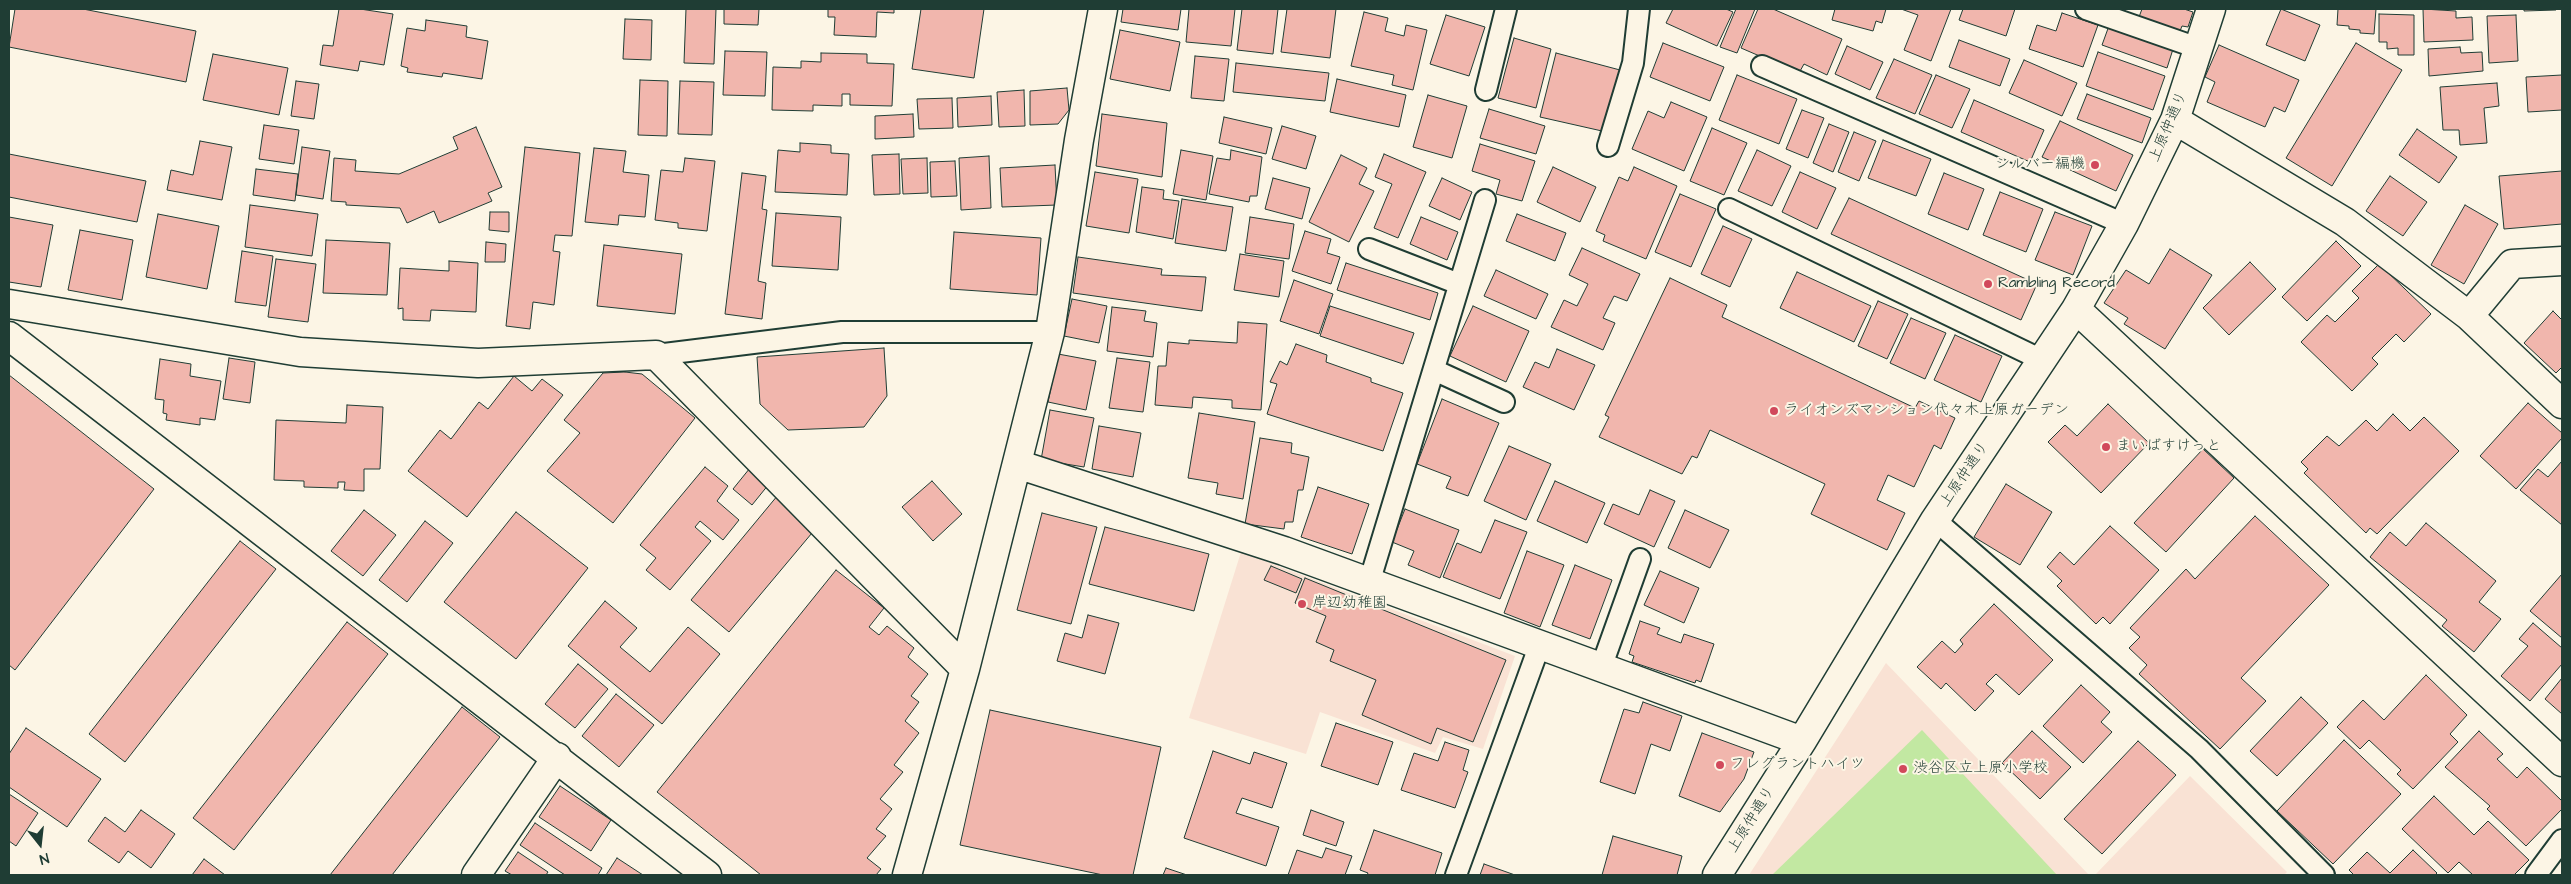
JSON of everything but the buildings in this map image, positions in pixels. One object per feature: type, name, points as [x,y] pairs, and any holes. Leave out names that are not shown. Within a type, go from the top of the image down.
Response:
[{"type":"street","points":[[907,875],[965,669],[1050,332],[1079,140],[1103,9]]},
{"type":"street","name":"上原仲通り","points":[[1718,875],[1802,741],[1935,520],[2076,309],[2124,224],[2175,120],[2211,9]]},
{"type":"street","points":[[2175,120],[2345,222],[2469,316],[2562,404]]},
{"type":"street","points":[[2469,316],[2512,264],[2562,261]]},
{"type":"street","points":[[9,304],[300,352],[478,363],[656,355],[965,669]]},
{"type":"street","points":[[2076,309],[2562,762]]},
{"type":"street","points":[[9,336],[557,757],[707,875]]},
{"type":"street","points":[[1017,464],[1284,551],[1802,741]]},
{"type":"street","points":[[476,875],[557,757]]},
{"type":"lane","points":[[1486,90],[1506,9]]},
{"type":"lane","points":[[1608,146],[1633,62],[1639,9]]},
{"type":"lane","points":[[2086,9],[2198,48]]},
{"type":"lane","points":[[1762,66],[2124,224]]},
{"type":"lane","points":[[1369,582],[1485,200]]},
{"type":"lane","points":[[1729,209],[2042,360]]},
{"type":"lane","points":[[1369,249],[1460,284]]},
{"type":"lane","points":[[656,355],[842,332],[1050,332]]},
{"type":"lane","points":[[1434,370],[1504,402]]},
{"type":"lane","points":[[1935,520],[2199,749],[2324,875]]},
{"type":"lane","points":[[1601,668],[1640,559]]},
{"type":"lane","points":[[1456,875],[1540,644]]},
{"type":"lane","points":[[2536,875],[2562,840]]},
{"type":"shaded area","name":"岸辺幼稚園","points":[[1241,552],[1515,656],[1483,749],[1443,737],[1435,753],[1320,712],[1306,754],[1189,718]]},
{"type":"shaded area","name":"渋谷区立上原小学校","points":[[1886,663],[2089,875],[1749,875]]},
{"type":"shaded area","points":[[2190,776],[2287,872],[2284,875],[2095,875]]},
{"type":"green space","points":[[1922,730],[2057,875],[1772,875]]},
{"type":"place","name":"シルバー編機","points":[[2095,165]]},
{"type":"place","name":"Rambling Record","points":[[1988,284]]},
{"type":"place","name":"ライオンズマンション代々木上原ガーデン","points":[[1774,411]]},
{"type":"place","name":"まいばすけっと","points":[[2106,447]]},
{"type":"place","name":"岸辺幼稚園","points":[[1302,604]]},
{"type":"place","name":"フレグラントハイツ","points":[[1720,765]]},
{"type":"place","name":"渋谷区立上原小学校","points":[[1903,769]]}]
